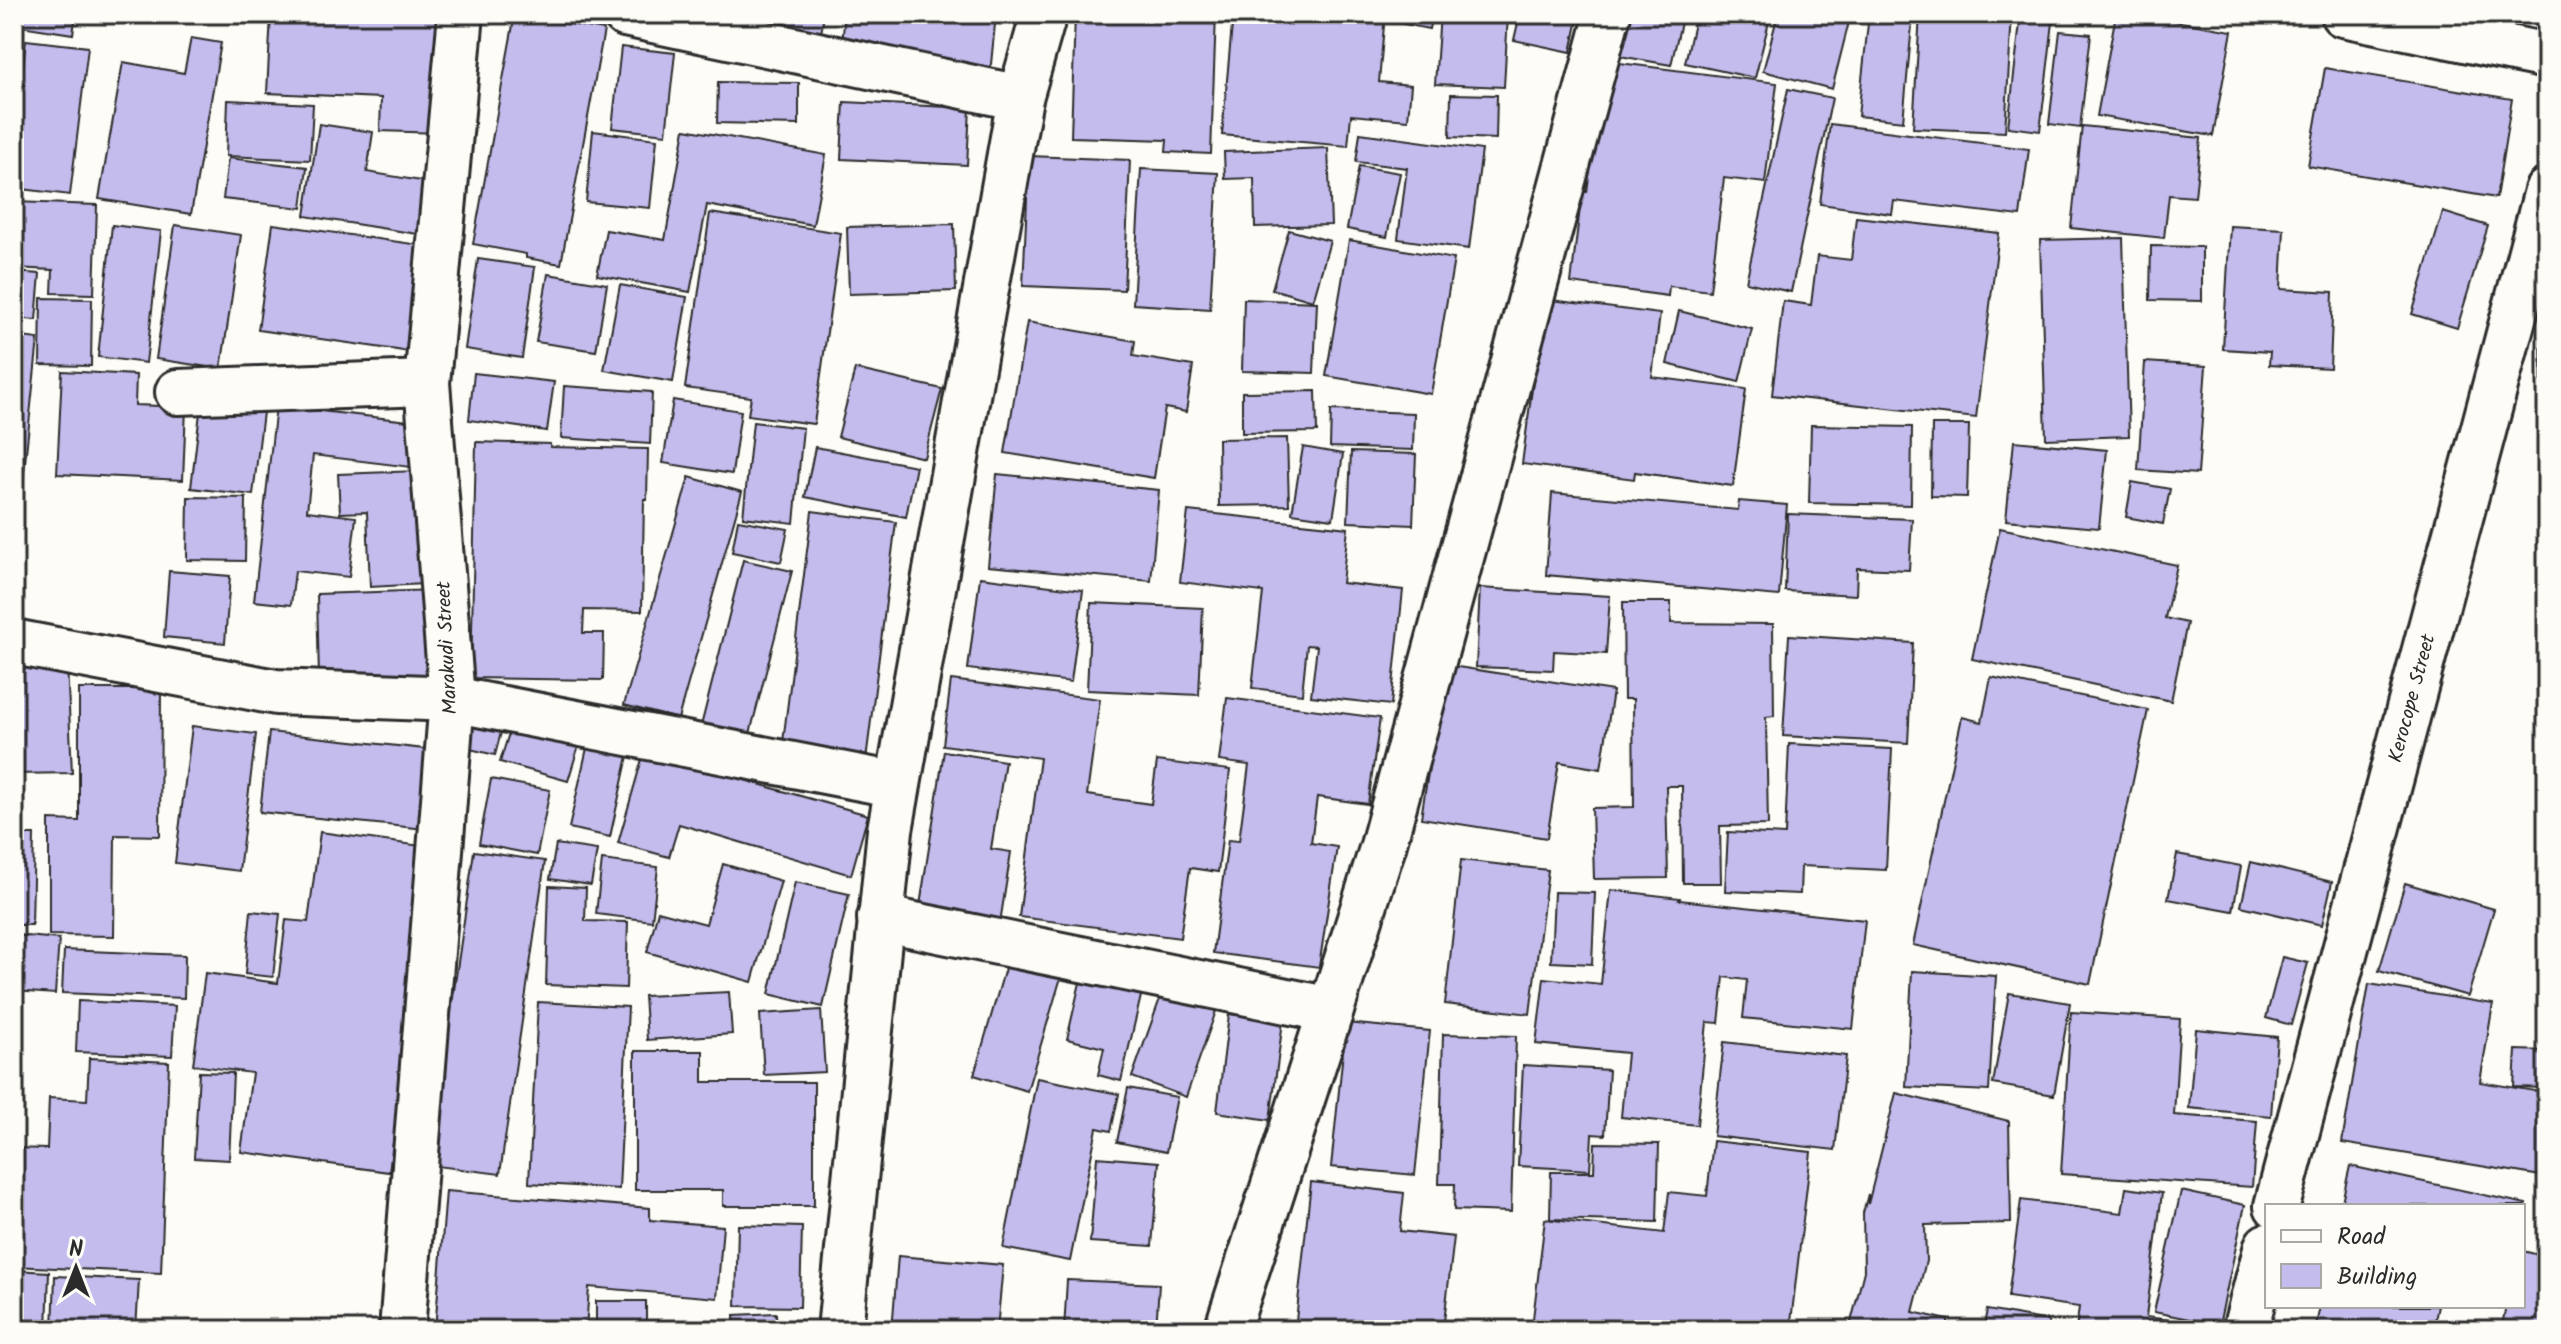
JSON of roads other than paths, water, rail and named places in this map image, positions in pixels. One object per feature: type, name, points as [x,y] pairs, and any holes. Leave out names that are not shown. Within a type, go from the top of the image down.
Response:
[{"type":"street","name":"Marakudi Street","points":[[402,1330],[452,699],[427,383],[461,14]]},
{"type":"street","points":[[625,14],[1020,98]]},
{"type":"street","points":[[840,1330],[880,918],[897,785],[1020,98],[1044,14]]},
{"type":"street","points":[[1227,1330],[1383,846],[1608,14]]},
{"type":"street","points":[[2343,14],[2547,56]]},
{"type":"street","name":"Kerocope Street","points":[[2278,1204],[2547,191]]},
{"type":"street","points":[[178,392],[427,383]]},
{"type":"street","points":[[14,642],[276,692],[452,699],[897,785]]},
{"type":"street","points":[[880,918],[1331,1010]]},
{"type":"street","points":[[2245,1330],[2265,1254]]}]
